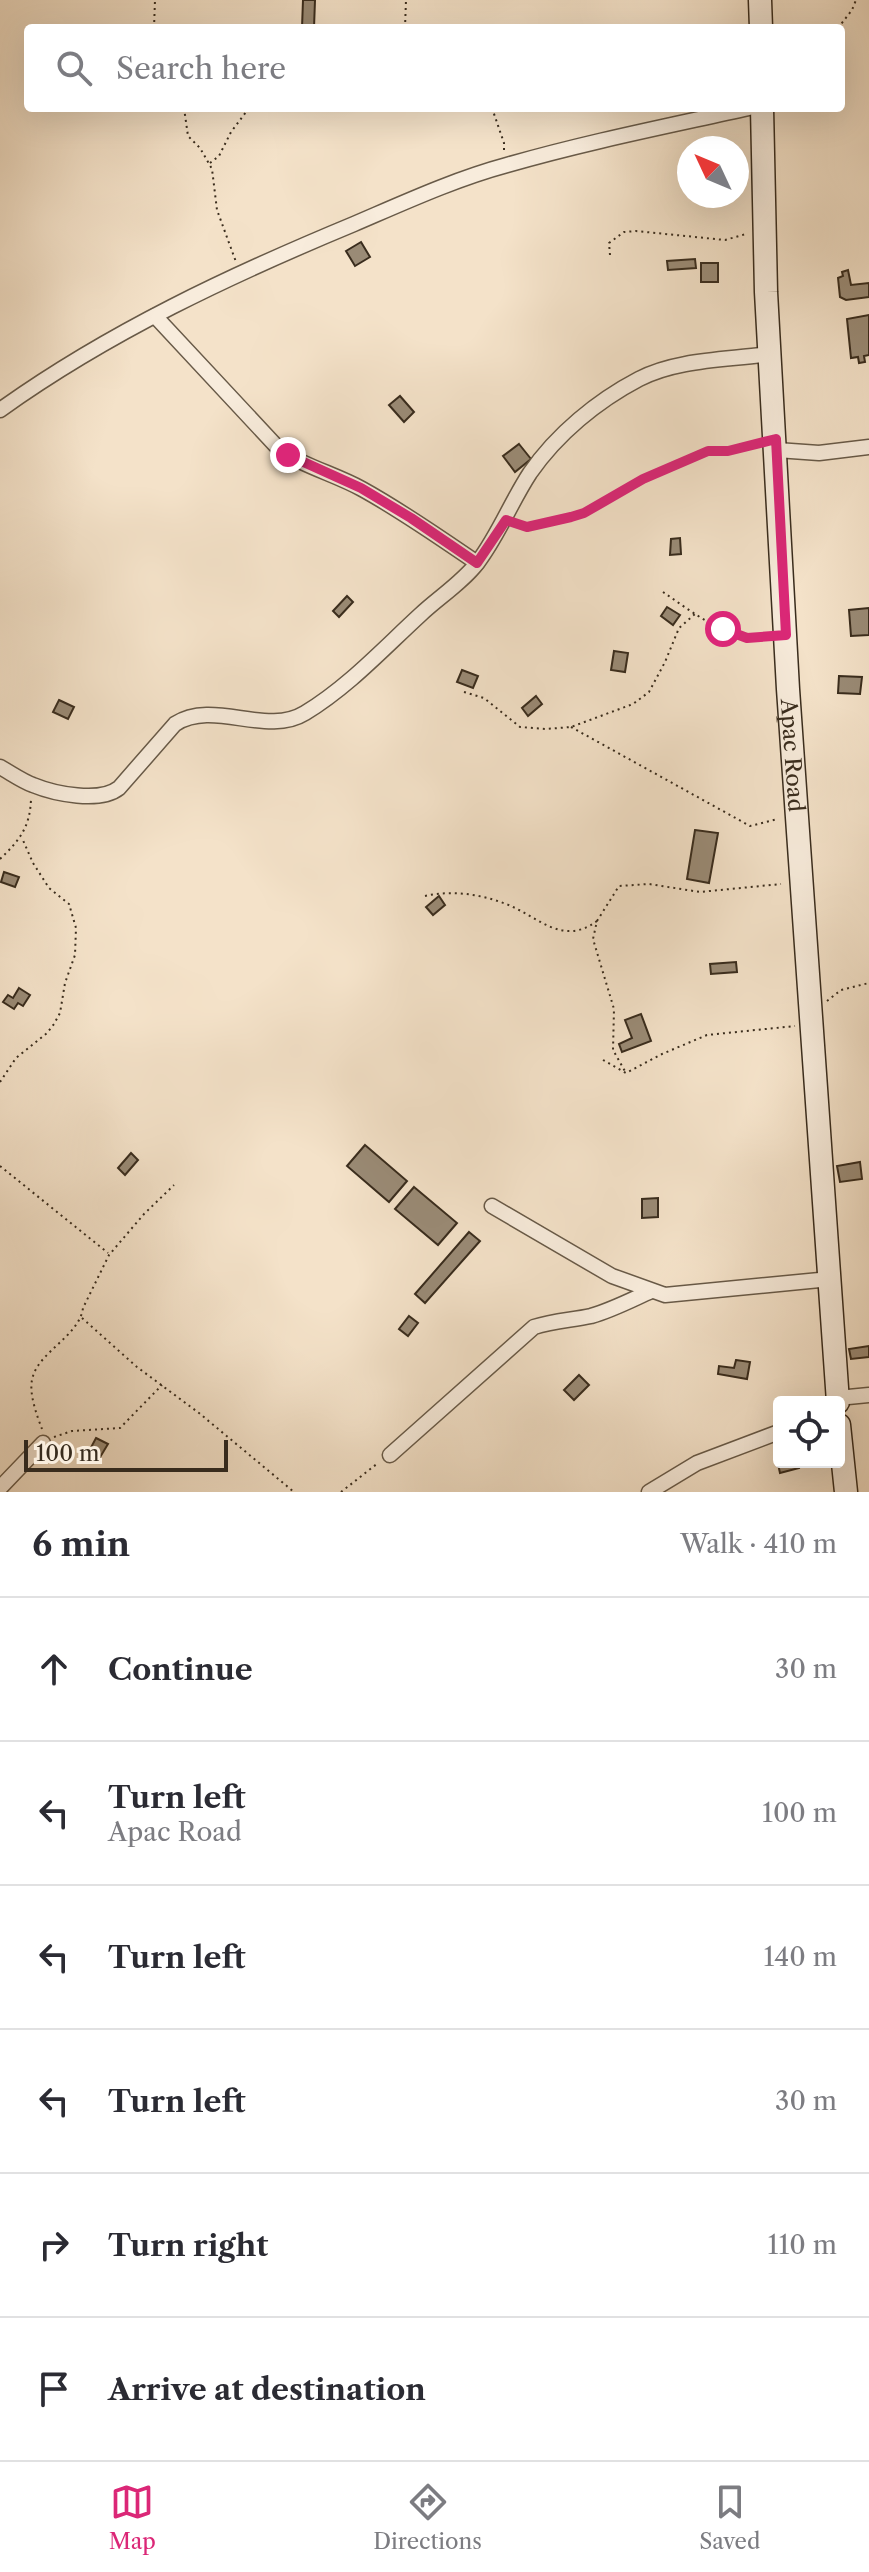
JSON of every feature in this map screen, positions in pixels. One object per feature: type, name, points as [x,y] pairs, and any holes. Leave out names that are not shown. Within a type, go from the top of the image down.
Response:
[{"type":"main road","points":[[760,0],[761,24]]},
{"type":"main road","name":"Apac Road","points":[[762,112],[769,354],[838,1396]]},
{"type":"main road","points":[[843,1468],[846,1492]]},
{"type":"street","points":[[0,410],[104,342],[243,273],[395,206],[504,165],[732,112]]},
{"type":"street","points":[[155,316],[278,448],[361,488],[477,563]]},
{"type":"street","points":[[0,767],[32,785],[62,794],[108,794],[119,788],[175,724],[184,718],[205,715],[289,721],[303,714],[333,694],[465,577],[506,520],[530,473],[590,410],[662,369],[769,354]]},
{"type":"street","points":[[776,444],[819,453],[869,447]]},
{"type":"street","points":[[492,1206],[612,1276],[665,1295],[830,1279]]},
{"type":"street","points":[[390,1455],[534,1327],[556,1320],[588,1317],[651,1291]]},
{"type":"street","points":[[845,1399],[869,1395]]},
{"type":"street","points":[[649,1492],[707,1459],[773,1434]]},
{"type":"street","points":[[0,1488],[43,1443]]},
{"type":"path","points":[[154,24],[155,0]]},
{"type":"path","points":[[405,24],[406,0]]},
{"type":"path","points":[[841,24],[856,0]]},
{"type":"path","points":[[185,112],[188,136],[200,148],[212,169],[217,210],[231,252],[243,273]]},
{"type":"path","points":[[209,164],[219,156],[246,112]]},
{"type":"path","points":[[493,112],[504,143],[504,165]]},
{"type":"path","points":[[610,255],[609,243],[624,232],[725,240],[766,228]]},
{"type":"path","points":[[506,520],[527,527],[571,517],[584,513],[643,479],[708,451],[776,444]]},
{"type":"path","points":[[663,592],[695,614],[747,638],[786,635]]},
{"type":"path","points":[[464,692],[484,698],[520,727],[571,727],[633,704],[649,692],[679,628],[695,614]]},
{"type":"path","points":[[571,727],[620,757],[750,826],[798,814]]},
{"type":"path","points":[[0,859],[22,838],[31,810],[32,785]]},
{"type":"path","points":[[0,1082],[16,1058],[54,1024],[60,1013],[65,983],[75,955],[76,928],[69,904],[49,888],[22,838]]},
{"type":"path","points":[[626,1073],[613,1050],[614,1009],[593,939],[597,921],[619,886],[649,884],[700,892],[802,882]]},
{"type":"path","points":[[425,896],[441,892],[477,896],[508,904],[549,927],[572,932],[585,929],[597,921]]},
{"type":"path","points":[[626,1073],[707,1035],[813,1024],[819,1007],[841,990],[869,983]]},
{"type":"path","points":[[603,1060],[626,1073]]},
{"type":"path","points":[[0,1166],[109,1255]]},
{"type":"path","points":[[162,1385],[120,1428],[72,1431],[43,1443],[32,1379],[44,1359],[82,1317],[83,1308],[109,1255],[174,1185]]},
{"type":"path","points":[[82,1317],[137,1367],[199,1413],[294,1492]]},
{"type":"path","points":[[341,1492],[390,1455]]},
{"type":"building","points":[[303,0],[315,0],[314,24],[302,24]]},
{"type":"building","points":[[361,242],[370,257],[355,266],[346,251]]},
{"type":"building","points":[[695,259],[696,268],[668,270],[667,261]]},
{"type":"building","points":[[701,263],[718,263],[718,282],[701,282]]},
{"type":"building","points":[[848,270],[851,285],[869,283],[869,297],[846,300],[840,297],[838,278]]},
{"type":"building","points":[[869,315],[869,355],[864,356],[865,362],[859,363],[858,357],[851,358],[847,319]]},
{"type":"building","points":[[400,396],[414,412],[404,422],[389,405]]},
{"type":"building","points":[[519,444],[531,459],[515,472],[503,456]]},
{"type":"building","points":[[680,538],[681,554],[670,555],[671,539]]},
{"type":"building","points":[[347,596],[353,602],[339,617],[333,611]]},
{"type":"building","points":[[667,607],[680,615],[673,625],[661,616]]},
{"type":"building","points":[[869,608],[869,635],[851,636],[849,610]]},
{"type":"building","points":[[614,651],[628,653],[625,672],[611,670]]},
{"type":"building","points":[[462,670],[478,676],[473,688],[457,682]]},
{"type":"building","points":[[839,676],[862,677],[860,694],[838,693]]},
{"type":"building","points":[[536,696],[542,704],[528,716],[522,708]]},
{"type":"building","points":[[59,700],[74,707],[68,719],[53,712]]},
{"type":"building","points":[[695,830],[718,833],[709,883],[687,879]]},
{"type":"building","points":[[4,872],[19,877],[15,887],[1,882]]},
{"type":"building","points":[[439,896],[445,905],[433,915],[426,907]]},
{"type":"building","points":[[736,962],[737,972],[711,974],[710,964]]},
{"type":"building","points":[[19,988],[30,995],[23,1006],[18,1003],[14,1009],[3,1002],[8,995],[13,998]]},
{"type":"building","points":[[641,1014],[651,1041],[622,1052],[619,1044],[632,1038],[625,1020]]},
{"type":"building","points":[[365,1145],[407,1181],[389,1202],[347,1166]]},
{"type":"building","points":[[131,1153],[138,1160],[125,1175],[118,1168]]},
{"type":"building","points":[[860,1162],[862,1179],[840,1182],[837,1166]]},
{"type":"building","points":[[414,1187],[457,1223],[438,1245],[395,1209]]},
{"type":"building","points":[[658,1198],[658,1217],[642,1218],[642,1199]]},
{"type":"building","points":[[469,1232],[480,1241],[425,1303],[415,1294]]},
{"type":"building","points":[[409,1316],[418,1323],[408,1336],[399,1329]]},
{"type":"building","points":[[869,1346],[869,1357],[851,1359],[849,1349]]},
{"type":"building","points":[[736,1360],[750,1362],[747,1379],[718,1374],[719,1366],[734,1368]]},
{"type":"building","points":[[579,1375],[589,1385],[574,1400],[564,1390]]},
{"type":"building","points":[[96,1438],[108,1444],[99,1459],[88,1453]]},
{"type":"building","points":[[779,1468],[799,1468],[780,1473]]},
{"type":"route","points":[[288,455],[361,488],[477,563],[506,520],[527,527],[571,517],[584,513],[643,479],[708,451],[728,451],[776,439],[786,635],[747,638],[723,629]]}]
